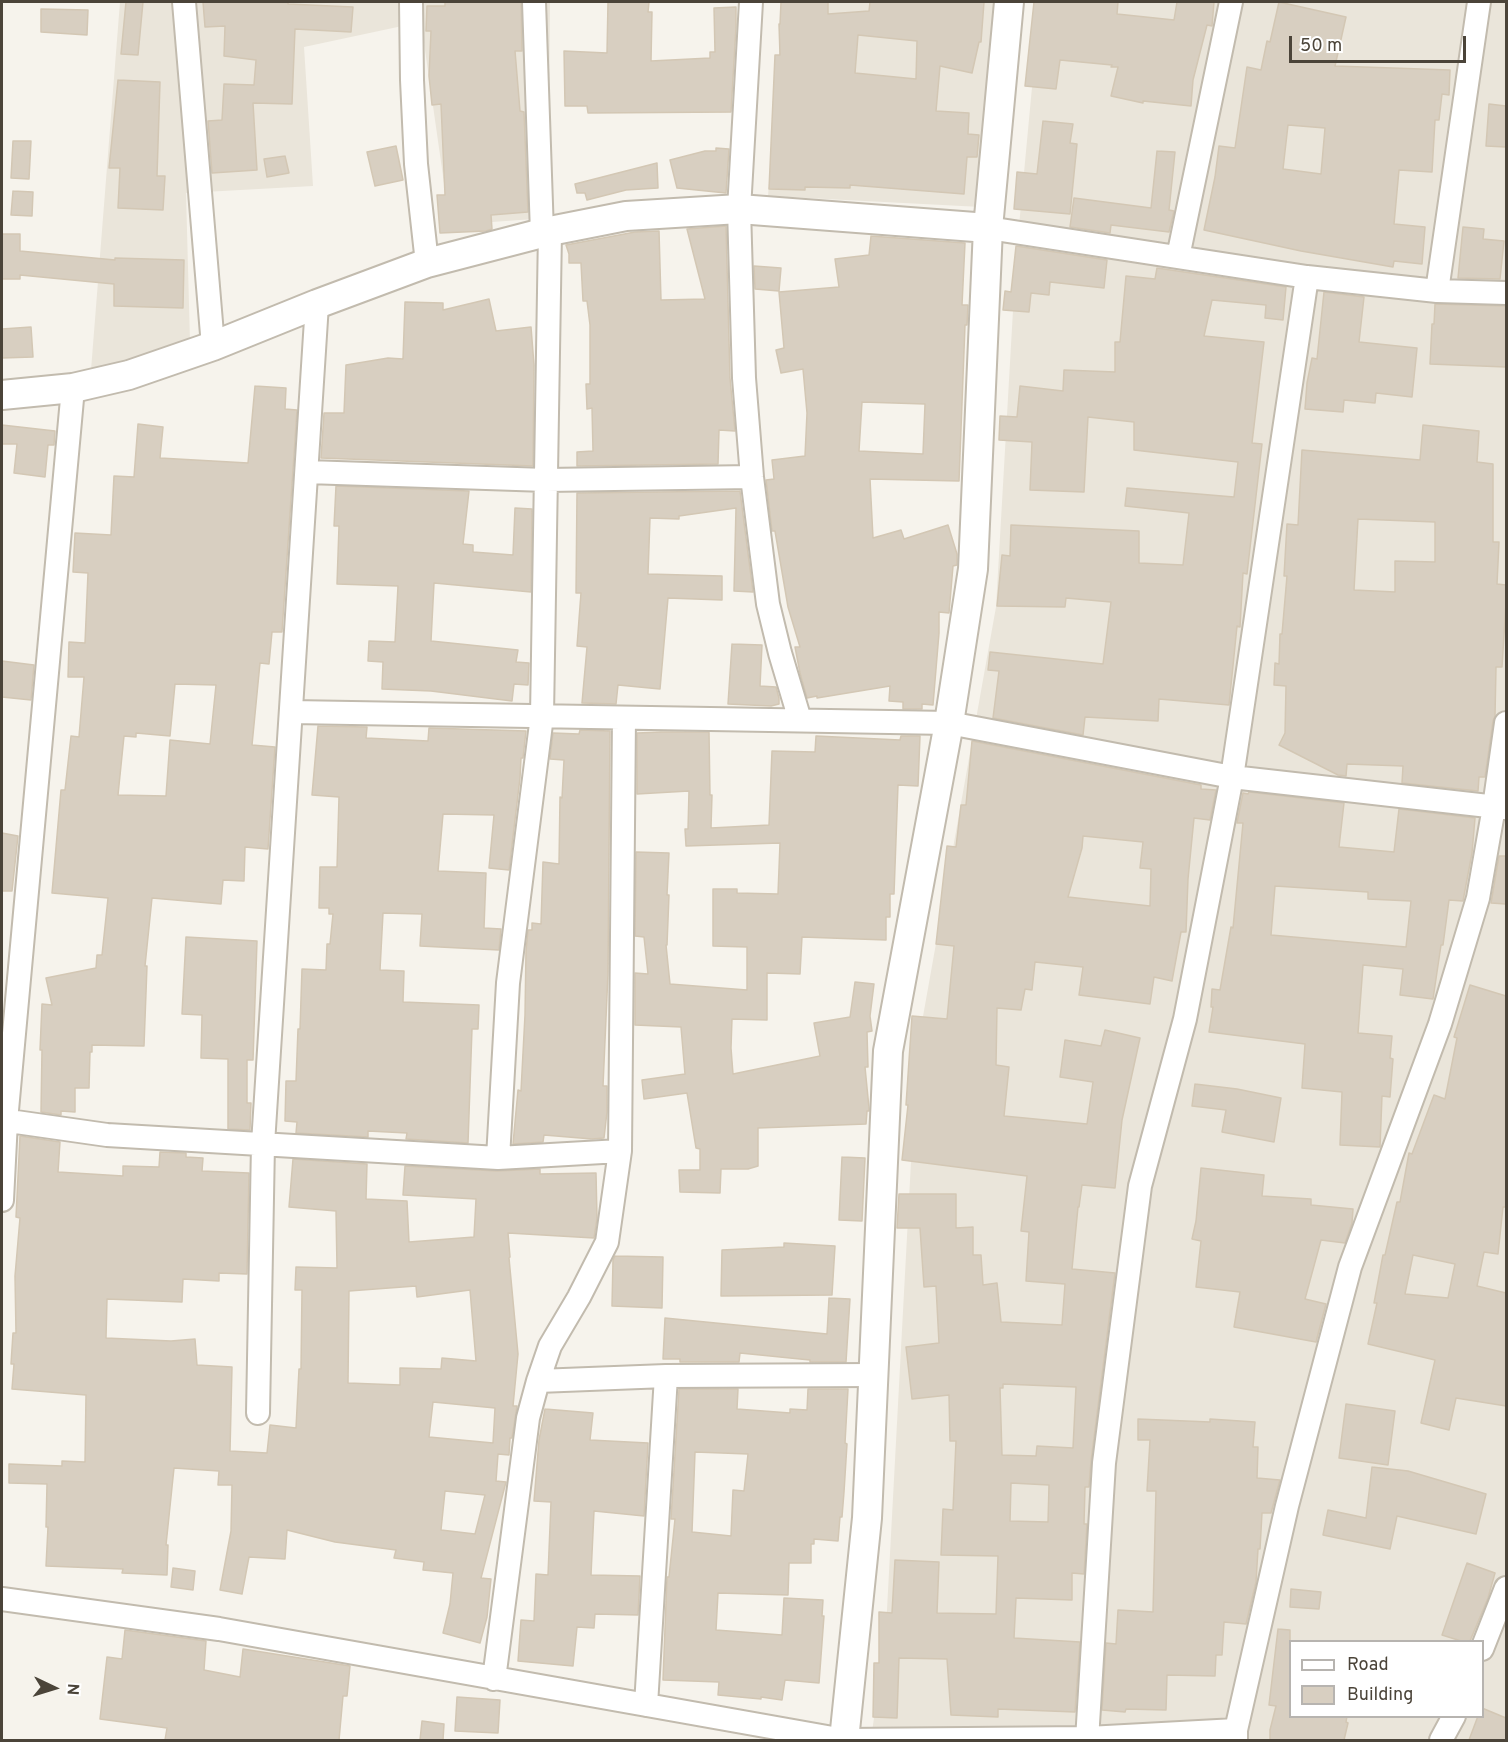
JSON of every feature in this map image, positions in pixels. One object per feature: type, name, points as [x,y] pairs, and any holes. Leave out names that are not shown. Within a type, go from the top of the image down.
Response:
[{"type":"street","points":[[184,2],[213,346]]},
{"type":"street","points":[[411,2],[416,164],[427,263]]},
{"type":"street","points":[[498,1158],[508,983],[542,716],[546,480],[546,232],[534,2]]},
{"type":"street","points":[[751,2],[739,209],[744,378],[752,477],[768,604],[800,720]]},
{"type":"street","points":[[844,1740],[867,1518],[888,1051],[949,723],[973,569],[988,228],[1009,2]]},
{"type":"street","points":[[1178,257],[1231,2]]},
{"type":"street","points":[[1437,291],[1479,2]]},
{"type":"street","points":[[2,395],[73,388],[129,375],[213,346],[427,263],[546,232],[626,216],[739,209],[988,228],[1306,277],[1437,291],[1506,293]]},
{"type":"street","points":[[1087,1739],[1104,1463],[1140,1186],[1185,1019],[1232,777],[1306,277]]},
{"type":"street","points":[[258,1413],[263,1144],[317,304]]},
{"type":"street","points":[[2,1200],[4,1121],[73,388]]},
{"type":"street","points":[[307,472],[546,480],[752,477]]},
{"type":"street","points":[[292,712],[949,723],[1232,777],[1500,808]]},
{"type":"street","points":[[494,1679],[528,1418],[550,1346],[579,1297],[607,1242],[620,1151],[624,718]]},
{"type":"street","points":[[2,1599],[219,1629],[844,1740],[1087,1739],[1236,1735],[1287,1506],[1350,1267],[1440,1024],[1478,898],[1500,808],[1506,723]]},
{"type":"street","points":[[4,1121],[107,1135],[498,1158],[620,1151]]},
{"type":"street","points":[[538,1381],[666,1376],[874,1375]]},
{"type":"street","points":[[646,1705],[666,1376]]},
{"type":"street","points":[[1484,1644],[1506,1588]]},
{"type":"street","points":[[1441,1740],[1453,1718]]},
{"type":"shaded area","points":[[120,2],[550,2],[548,218],[450,225],[421,22],[304,47],[313,186],[186,193],[190,342],[91,370]]},
{"type":"shaded area","points":[[783,2],[998,2],[981,207],[768,196]]},
{"type":"shaded area","points":[[1040,2],[1506,2],[1506,1740],[871,1740],[886,1628],[917,1050],[996,607],[1016,258]]},
{"type":"building","points":[[126,2],[143,2],[138,55],[121,54]]},
{"type":"building","points":[[203,2],[288,2],[288,4],[353,7],[351,32],[295,29],[292,104],[253,103],[257,170],[212,173],[208,121],[222,120],[224,84],[254,85],[256,60],[224,56],[225,26],[205,27]]},
{"type":"building","points":[[445,2],[521,2],[522,51],[515,51],[520,111],[524,112],[528,212],[491,215],[492,229],[486,231],[440,233],[437,195],[445,195],[441,104],[432,105],[429,76],[431,31],[426,31],[427,6],[445,6]]},
{"type":"building","points":[[608,2],[649,2],[648,12],[652,12],[651,61],[710,58],[710,52],[715,52],[714,8],[736,7],[731,112],[588,113],[587,106],[565,106],[564,51],[607,53]]},
{"type":"building","points":[[781,2],[828,2],[828,14],[869,11],[870,2],[984,2],[981,42],[979,42],[972,73],[940,66],[936,111],[969,113],[968,134],[979,135],[977,157],[967,157],[964,194],[850,185],[850,188],[769,189],[775,55],[780,55]],"holes":[[[858,35],[917,41],[916,79],[855,73]]]},
{"type":"building","points":[[1034,2],[1118,2],[1117,14],[1174,20],[1177,2],[1214,2],[1212,26],[1207,25],[1193,80],[1191,106],[1143,101],[1143,103],[1111,96],[1118,67],[1111,67],[1112,65],[1060,60],[1056,89],[1025,86]]},
{"type":"building","points":[[1279,2],[1346,17],[1335,66],[1450,70],[1449,95],[1442,94],[1439,120],[1435,120],[1432,172],[1399,170],[1394,224],[1425,227],[1422,264],[1394,261],[1393,267],[1301,251],[1204,230],[1219,146],[1235,148],[1247,67],[1261,70],[1267,41],[1270,42]],"holes":[[[1288,125],[1325,128],[1321,174],[1283,169]]]},
{"type":"building","points":[[41,9],[88,10],[87,35],[41,32]]},
{"type":"building","points":[[118,80],[160,82],[157,176],[165,176],[163,210],[118,208],[120,168],[109,168]]},
{"type":"building","points":[[1489,104],[1506,106],[1506,147],[1486,146]]},
{"type":"building","points":[[1043,121],[1073,124],[1070,143],[1077,144],[1070,214],[1014,209],[1017,172],[1037,174]]},
{"type":"building","points":[[13,141],[31,141],[29,179],[11,178]]},
{"type":"building","points":[[396,146],[403,180],[375,186],[367,152]]},
{"type":"building","points":[[716,148],[729,149],[726,193],[677,188],[670,160],[705,151],[716,151]]},
{"type":"building","points":[[1157,151],[1175,152],[1169,210],[1174,211],[1169,232],[1111,225],[1110,233],[1070,227],[1074,198],[1151,208]]},
{"type":"building","points":[[285,156],[289,173],[267,177],[264,159]]},
{"type":"building","points":[[657,163],[658,188],[626,190],[587,200],[585,193],[577,193],[575,184]]},
{"type":"building","points":[[13,191],[33,192],[32,216],[11,215]]},
{"type":"building","points":[[726,226],[730,378],[735,431],[719,430],[718,464],[577,466],[577,452],[593,451],[592,408],[587,409],[586,384],[590,384],[590,325],[587,301],[583,301],[581,263],[569,263],[566,245],[635,232],[659,231],[661,300],[705,299],[687,229]]},
{"type":"building","points":[[1463,227],[1484,229],[1483,239],[1504,241],[1500,279],[1458,278]]},
{"type":"building","points":[[2,234],[20,234],[20,251],[115,260],[115,258],[184,260],[183,308],[114,306],[114,284],[20,275],[20,279],[2,279]]},
{"type":"building","points":[[871,236],[965,243],[962,305],[968,305],[967,325],[965,325],[959,481],[870,479],[873,538],[901,530],[904,539],[948,525],[957,554],[957,565],[953,566],[949,613],[939,612],[933,705],[922,704],[922,709],[903,709],[903,702],[889,701],[890,686],[807,698],[795,647],[800,647],[788,607],[775,531],[772,531],[766,480],[774,479],[772,460],[805,456],[807,413],[803,369],[781,373],[776,350],[784,348],[779,292],[839,287],[835,259],[869,255]],"holes":[[[862,402],[925,404],[923,454],[859,451]]]},
{"type":"building","points":[[1016,246],[1107,260],[1104,288],[1050,282],[1049,295],[1031,293],[1029,312],[1003,310],[1005,291],[1011,292]]},
{"type":"building","points":[[754,266],[781,268],[779,291],[755,289]]},
{"type":"building","points":[[1157,268],[1286,287],[1283,320],[1265,318],[1266,305],[1212,300],[1204,336],[1264,342],[1252,443],[1262,444],[1247,574],[1243,573],[1240,627],[1237,626],[1229,705],[1159,699],[1158,721],[1085,717],[1083,735],[993,718],[999,671],[988,670],[990,652],[1103,664],[1111,602],[1066,598],[1065,607],[997,606],[1002,555],[1010,556],[1011,525],[1139,531],[1139,563],[1183,565],[1189,513],[1125,506],[1127,488],[1234,497],[1238,462],[1134,450],[1134,422],[1088,417],[1084,492],[1030,490],[1032,442],[999,440],[1000,416],[1017,417],[1020,386],[1063,391],[1064,370],[1115,372],[1115,342],[1120,342],[1126,276],[1155,279]]},
{"type":"building","points":[[1324,292],[1364,297],[1359,342],[1417,348],[1412,397],[1376,393],[1375,403],[1344,400],[1343,412],[1305,409],[1312,358],[1317,359]]},
{"type":"building","points":[[489,299],[496,331],[531,327],[534,365],[533,466],[321,458],[324,413],[344,413],[346,365],[388,358],[403,359],[405,302],[443,303],[443,310]]},
{"type":"building","points":[[1435,304],[1506,306],[1506,367],[1430,364]]},
{"type":"building","points":[[31,327],[33,357],[2,358],[2,329]]},
{"type":"building","points":[[255,386],[286,388],[285,409],[297,410],[282,632],[272,632],[269,664],[260,663],[252,745],[275,747],[268,849],[245,847],[244,881],[223,880],[221,904],[152,898],[145,966],[147,966],[144,1046],[92,1045],[89,1088],[75,1088],[75,1112],[61,1111],[61,1115],[41,1112],[42,1004],[52,1005],[46,978],[96,968],[97,955],[102,955],[108,898],[52,893],[61,790],[65,790],[71,736],[79,737],[84,677],[68,677],[69,642],[85,643],[88,573],[73,572],[75,533],[111,535],[114,476],[134,477],[138,424],[163,427],[160,458],[248,463]],"holes":[[[175,684],[216,685],[210,744],[170,740],[166,796],[118,795],[124,736],[136,737],[136,733],[170,736]]]},
{"type":"building","points":[[2,425],[55,431],[54,445],[48,445],[45,477],[14,473],[17,444],[2,444]]},
{"type":"building","points":[[1423,425],[1479,431],[1477,462],[1493,464],[1493,542],[1499,542],[1497,584],[1506,585],[1506,603],[1502,667],[1496,667],[1495,716],[1485,777],[1479,777],[1478,791],[1402,783],[1403,766],[1347,764],[1346,776],[1338,775],[1279,745],[1285,733],[1286,686],[1274,685],[1275,663],[1279,664],[1280,634],[1282,634],[1287,576],[1284,576],[1287,524],[1298,525],[1302,450],[1420,460]],"holes":[[[1358,519],[1435,522],[1435,562],[1395,561],[1395,592],[1354,590]]]},
{"type":"building","points":[[336,486],[469,491],[463,544],[473,545],[473,552],[513,555],[515,508],[532,509],[531,592],[434,583],[431,641],[518,650],[516,662],[529,663],[528,685],[514,684],[512,701],[431,691],[382,689],[383,662],[368,661],[369,641],[395,642],[398,586],[337,584],[339,526],[334,526]]},
{"type":"building","points":[[740,491],[753,592],[734,591],[736,508],[679,516],[679,519],[650,518],[648,574],[722,576],[722,600],[668,598],[660,689],[618,685],[616,704],[582,703],[587,647],[577,646],[581,593],[576,593],[577,493]]},
{"type":"building","points":[[732,644],[762,645],[760,686],[776,687],[779,704],[771,706],[728,704]]},
{"type":"building","points":[[2,661],[34,665],[31,700],[2,697]]},
{"type":"building","points":[[318,726],[367,727],[366,738],[428,741],[429,728],[526,731],[509,870],[489,868],[494,815],[443,814],[438,871],[486,873],[484,928],[501,929],[499,950],[420,946],[422,914],[383,913],[380,970],[404,971],[403,1002],[479,1005],[478,1029],[472,1029],[468,1143],[406,1139],[407,1133],[368,1131],[368,1137],[296,1133],[297,1122],[285,1121],[286,1081],[296,1081],[302,969],[326,970],[327,944],[330,944],[333,914],[329,914],[329,908],[319,908],[320,867],[337,867],[339,797],[312,795]]},
{"type":"building","points":[[580,730],[610,731],[608,973],[603,1086],[607,1086],[607,1112],[604,1138],[544,1135],[543,1142],[513,1144],[518,1090],[521,1091],[528,930],[532,930],[532,923],[541,924],[543,862],[559,864],[560,797],[562,798],[564,760],[550,759],[553,733],[579,734]]},
{"type":"building","points":[[709,732],[711,828],[769,825],[772,751],[815,752],[816,736],[900,740],[901,736],[920,736],[918,786],[898,785],[894,894],[890,894],[890,917],[886,917],[886,940],[802,937],[800,974],[767,973],[767,1020],[732,1019],[733,1074],[820,1056],[814,1023],[850,1017],[855,982],[874,984],[870,1016],[872,1031],[867,1032],[868,1067],[865,1067],[869,1108],[866,1124],[758,1128],[758,1166],[748,1169],[721,1169],[720,1193],[680,1192],[679,1170],[700,1170],[700,1149],[696,1148],[687,1093],[644,1099],[642,1080],[685,1074],[681,1027],[635,1025],[635,973],[648,974],[644,937],[635,936],[636,852],[669,853],[666,945],[670,984],[747,990],[747,947],[713,946],[713,889],[737,889],[737,893],[778,894],[780,843],[686,846],[685,829],[688,829],[689,791],[637,794],[637,733]]},
{"type":"building","points":[[972,741],[1201,785],[1201,789],[1216,790],[1210,820],[1194,818],[1186,932],[1181,932],[1172,981],[1154,977],[1150,1004],[1079,995],[1083,967],[1035,962],[1032,990],[1025,989],[1021,1010],[997,1008],[996,1065],[1009,1067],[1004,1116],[1087,1124],[1093,1082],[1060,1077],[1065,1040],[1101,1046],[1105,1030],[1140,1038],[1122,1120],[1115,1188],[1082,1185],[1078,1207],[1072,1269],[1115,1273],[1089,1487],[1085,1487],[1084,1524],[1087,1524],[1084,1574],[1072,1573],[1072,1600],[1016,1598],[1014,1638],[1080,1642],[1075,1712],[998,1709],[998,1717],[951,1715],[947,1659],[899,1658],[897,1718],[873,1717],[874,1663],[879,1663],[879,1612],[892,1613],[895,1560],[939,1562],[937,1613],[996,1614],[998,1556],[941,1555],[943,1509],[953,1510],[956,1441],[950,1441],[949,1395],[912,1399],[906,1347],[939,1343],[936,1286],[924,1287],[920,1228],[897,1228],[899,1194],[956,1194],[956,1228],[973,1227],[973,1255],[981,1255],[983,1285],[997,1283],[1001,1322],[1062,1325],[1065,1284],[1026,1281],[1029,1232],[1021,1231],[1027,1176],[902,1160],[908,1105],[906,1105],[912,1016],[947,1019],[954,946],[936,944],[947,846],[956,847],[961,805],[966,805]],"holes":[[[1083,836],[1143,842],[1140,868],[1151,869],[1150,906],[1068,897],[1082,848]],[[1003,1384],[1076,1387],[1073,1448],[1037,1446],[1036,1456],[1002,1455],[1000,1388],[1003,1388]],[[1011,1483],[1049,1485],[1048,1522],[1010,1521]]]},
{"type":"building","points":[[1249,792],[1344,803],[1339,847],[1394,852],[1399,809],[1475,818],[1472,853],[1463,901],[1449,900],[1433,999],[1400,995],[1403,969],[1363,965],[1358,1033],[1392,1036],[1390,1097],[1382,1096],[1380,1147],[1340,1145],[1342,1092],[1302,1088],[1305,1044],[1209,1032],[1213,1007],[1211,1007],[1212,989],[1220,990],[1231,927],[1233,928],[1243,823],[1237,823],[1243,793],[1248,794]],"holes":[[[1275,886],[1368,892],[1368,899],[1411,901],[1406,947],[1271,935]]]},
{"type":"building","points":[[2,833],[18,836],[12,891],[2,891]]},
{"type":"building","points":[[1499,856],[1506,856],[1506,904],[1491,903]]},
{"type":"building","points":[[186,937],[257,941],[253,1060],[247,1060],[247,1103],[251,1103],[250,1130],[228,1129],[228,1059],[201,1058],[202,1015],[182,1014]]},
{"type":"building","points":[[1470,985],[1506,996],[1506,1207],[1503,1207],[1498,1254],[1484,1252],[1477,1286],[1506,1293],[1506,1406],[1456,1398],[1449,1430],[1421,1423],[1435,1360],[1368,1344],[1377,1303],[1374,1303],[1383,1255],[1385,1255],[1397,1202],[1400,1202],[1409,1153],[1412,1154],[1434,1095],[1445,1099],[1457,1038],[1454,1037]],"holes":[[[1413,1255],[1455,1264],[1448,1298],[1405,1294]]]},
{"type":"building","points":[[1195,1084],[1237,1089],[1281,1098],[1274,1142],[1222,1132],[1226,1110],[1192,1106]]},
{"type":"building","points":[[20,1136],[60,1142],[58,1172],[123,1176],[123,1166],[159,1167],[160,1152],[186,1153],[186,1157],[203,1158],[202,1171],[249,1173],[247,1274],[219,1273],[219,1281],[183,1279],[182,1302],[107,1299],[106,1338],[171,1341],[195,1339],[197,1365],[232,1367],[230,1451],[267,1453],[270,1425],[296,1428],[299,1369],[301,1369],[302,1290],[295,1290],[296,1267],[337,1268],[336,1211],[289,1207],[293,1159],[367,1164],[366,1199],[407,1201],[409,1242],[474,1237],[476,1199],[403,1195],[405,1166],[497,1171],[540,1169],[540,1174],[596,1173],[597,1218],[594,1238],[508,1233],[518,1354],[513,1406],[517,1406],[509,1455],[498,1454],[496,1481],[506,1482],[481,1578],[491,1579],[487,1617],[480,1643],[443,1633],[450,1604],[453,1573],[423,1570],[424,1562],[394,1558],[396,1550],[335,1542],[287,1530],[285,1559],[249,1557],[242,1594],[220,1590],[231,1531],[232,1485],[218,1485],[219,1471],[174,1468],[166,1545],[168,1545],[167,1575],[122,1573],[123,1569],[46,1566],[47,1484],[9,1483],[9,1464],[62,1466],[62,1461],[85,1462],[86,1395],[12,1389],[13,1333],[16,1333],[15,1276],[20,1218],[16,1217]],"holes":[[[416,1286],[417,1297],[470,1290],[476,1361],[442,1358],[441,1369],[400,1368],[400,1385],[348,1383],[349,1291]],[[433,1402],[495,1408],[493,1443],[429,1437]],[[445,1491],[485,1495],[475,1534],[441,1530]]]},
{"type":"building","points":[[842,1157],[865,1158],[862,1221],[839,1220]]},
{"type":"building","points":[[1201,1168],[1264,1175],[1262,1196],[1311,1199],[1311,1205],[1353,1209],[1352,1223],[1345,1243],[1321,1240],[1305,1299],[1326,1304],[1316,1342],[1234,1327],[1240,1292],[1196,1287],[1201,1241],[1192,1239]]},
{"type":"building","points":[[784,1243],[835,1246],[832,1295],[721,1296],[722,1250],[784,1247]]},
{"type":"building","points":[[615,1256],[663,1257],[662,1308],[612,1306]]},
{"type":"building","points":[[829,1298],[850,1299],[846,1362],[810,1362],[810,1360],[740,1353],[739,1362],[680,1362],[680,1359],[663,1359],[665,1318],[827,1334]]},
{"type":"building","points":[[679,1389],[738,1389],[737,1409],[790,1413],[790,1409],[807,1410],[808,1389],[848,1389],[844,1492],[838,1541],[814,1539],[814,1544],[811,1544],[811,1563],[789,1563],[788,1595],[718,1593],[716,1630],[782,1635],[784,1598],[823,1600],[819,1683],[785,1680],[782,1700],[718,1695],[719,1682],[663,1680],[667,1577],[669,1577],[675,1519],[671,1519]],"holes":[[[695,1452],[748,1454],[744,1491],[733,1490],[731,1536],[692,1532]]]},
{"type":"building","points":[[1346,1404],[1395,1411],[1388,1465],[1339,1458]]},
{"type":"building","points":[[545,1409],[593,1413],[590,1440],[648,1443],[644,1516],[594,1511],[591,1575],[640,1576],[638,1615],[595,1614],[594,1628],[577,1627],[573,1666],[518,1661],[521,1620],[534,1621],[536,1574],[548,1575],[551,1502],[534,1501],[539,1440]]},
{"type":"building","points":[[1138,1419],[1210,1422],[1210,1419],[1255,1422],[1253,1447],[1258,1447],[1257,1478],[1280,1480],[1271,1513],[1262,1513],[1256,1582],[1246,1624],[1224,1622],[1222,1655],[1216,1655],[1215,1676],[1167,1675],[1166,1710],[1126,1709],[1125,1712],[1102,1710],[1106,1643],[1116,1644],[1118,1610],[1153,1612],[1156,1491],[1147,1491],[1150,1440],[1138,1440]]},
{"type":"building","points":[[1372,1467],[1408,1471],[1486,1494],[1476,1534],[1397,1516],[1390,1549],[1323,1535],[1328,1510],[1366,1518]]},
{"type":"building","points":[[1467,1563],[1495,1573],[1488,1598],[1470,1640],[1458,1640],[1442,1635]]},
{"type":"building","points":[[173,1568],[195,1571],[193,1590],[171,1587]]},
{"type":"building","points":[[1291,1589],[1321,1592],[1319,1609],[1290,1607]]},
{"type":"building","points":[[1278,1629],[1290,1630],[1289,1718],[1347,1718],[1348,1723],[1344,1740],[1270,1740],[1276,1706],[1269,1705]]},
{"type":"building","points":[[125,1630],[206,1641],[204,1670],[240,1677],[243,1649],[350,1666],[347,1696],[343,1696],[339,1740],[165,1740],[167,1728],[100,1719],[107,1657],[122,1659]]},
{"type":"building","points":[[457,1697],[500,1700],[498,1733],[455,1731]]},
{"type":"building","points":[[1484,1709],[1506,1718],[1506,1740],[1469,1740],[1477,1718],[1484,1718]]},
{"type":"building","points":[[422,1721],[444,1724],[443,1740],[420,1740]]}]
